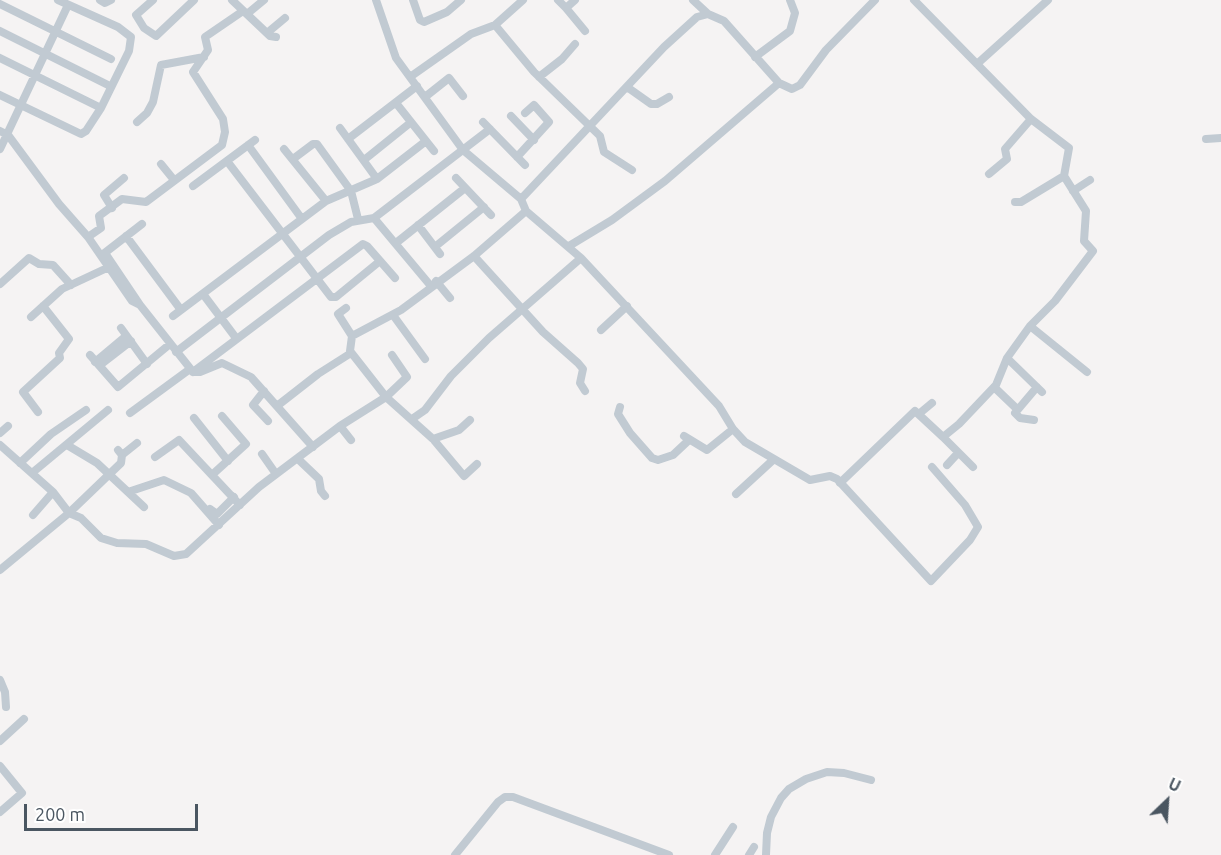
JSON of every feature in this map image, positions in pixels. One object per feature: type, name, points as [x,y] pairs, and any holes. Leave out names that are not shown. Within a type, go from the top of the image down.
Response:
[{"type":"street","points":[[0,95],[81,134],[86,131],[101,108],[129,51],[130,37],[118,27],[58,0]]},
{"type":"street","points":[[100,0],[105,3],[111,0]]},
{"type":"street","points":[[153,0],[136,15],[144,28],[156,36],[194,0]]},
{"type":"street","points":[[232,0],[271,35],[285,18]]},
{"type":"street","points":[[88,237],[101,228],[99,216],[122,199],[146,202],[219,148],[224,139],[223,119],[194,74],[194,69],[208,50],[205,37],[264,0]]},
{"type":"street","points":[[376,0],[392,50],[463,150],[521,199],[526,211],[581,258],[719,406],[733,429],[745,442],[810,480],[830,476],[840,483],[932,581],[970,540],[978,527],[964,505],[932,467]]},
{"type":"street","points":[[417,2],[420,20],[424,22],[447,12],[461,0]]},
{"type":"street","points":[[410,77],[471,34],[495,25],[523,0]]},
{"type":"street","points":[[558,0],[585,31]]},
{"type":"street","points":[[566,8],[575,0]]},
{"type":"street","points":[[693,0],[708,14],[724,21],[779,83],[789,89],[800,85],[825,50],[875,0]]},
{"type":"street","points":[[755,57],[790,32],[795,13],[790,0]]},
{"type":"street","points":[[914,0],[1031,119],[1069,148],[1064,176],[1086,211],[1083,238],[1093,251],[1055,301],[1030,326],[1007,358],[994,387],[943,437]]},
{"type":"street","points":[[977,64],[1048,0]]},
{"type":"street","points":[[0,2],[111,59]]},
{"type":"street","points":[[0,149],[4,133],[22,105],[68,5]]},
{"type":"street","points":[[521,199],[664,46],[697,17],[708,14]]},
{"type":"street","points":[[495,25],[539,77],[600,135],[604,152],[632,170]]},
{"type":"street","points":[[0,31],[110,86]]},
{"type":"street","points":[[539,77],[562,59],[575,44]]},
{"type":"street","points":[[137,122],[147,113],[153,102],[161,65],[204,57]]},
{"type":"street","points":[[0,58],[101,108]]},
{"type":"street","points":[[425,97],[449,78],[463,96]]},
{"type":"street","points":[[569,246],[612,220],[665,181],[779,83]]},
{"type":"street","points":[[348,139],[417,86]]},
{"type":"street","points":[[627,87],[651,104],[657,104],[669,97]]},
{"type":"street","points":[[396,103],[434,151]]},
{"type":"street","points":[[517,157],[549,122],[534,105],[525,113]]},
{"type":"street","points":[[511,116],[534,140]]},
{"type":"street","points":[[989,174],[1006,159],[1005,149],[1031,119]]},
{"type":"street","points":[[483,122],[525,165]]},
{"type":"street","points":[[364,160],[410,123]]},
{"type":"street","points":[[340,128],[377,179]]},
{"type":"street","points":[[176,352],[329,235],[358,219],[374,218],[490,129]]},
{"type":"street","points":[[4,133],[192,370],[200,372],[223,363],[251,376],[313,447]]},
{"type":"street","points":[[1206,139],[1221,138]]},
{"type":"street","points":[[293,159],[319,140],[351,191],[358,219]]},
{"type":"street","points":[[173,316],[284,235],[326,201],[377,179],[426,141]]},
{"type":"street","points":[[193,186],[252,143],[302,219]]},
{"type":"street","points":[[284,149],[326,201]]},
{"type":"street","points":[[227,161],[334,298],[380,261]]},
{"type":"street","points":[[161,164],[174,180]]},
{"type":"street","points":[[1015,202],[1021,202],[1064,176]]},
{"type":"street","points":[[112,208],[104,196],[124,178]]},
{"type":"street","points":[[456,178],[491,214]]},
{"type":"street","points":[[1073,191],[1090,180]]},
{"type":"street","points":[[396,243],[465,188]]},
{"type":"street","points":[[418,225],[438,250],[484,207]]},
{"type":"street","points":[[352,336],[393,315],[433,283],[474,256],[526,211]]},
{"type":"street","points":[[374,218],[433,283],[450,297]]},
{"type":"street","points":[[102,255],[142,224]]},
{"type":"street","points":[[126,236],[182,310]]},
{"type":"street","points":[[130,412],[318,280],[363,244],[395,278]]},
{"type":"street","points":[[102,255],[107,268],[132,301],[140,305]]},
{"type":"street","points":[[474,256],[522,310],[578,363],[583,371],[580,382],[585,391]]},
{"type":"street","points":[[0,284],[29,258],[39,264],[53,265],[71,285]]},
{"type":"street","points":[[412,419],[426,410],[452,376],[481,346],[581,258]]},
{"type":"street","points":[[32,317],[57,292],[107,268]]},
{"type":"street","points":[[203,294],[236,338]]},
{"type":"street","points":[[38,411],[23,391],[60,359],[60,352],[69,339],[43,306]]},
{"type":"street","points":[[601,330],[627,306]]},
{"type":"street","points":[[346,308],[338,315],[352,336],[351,353],[386,397],[433,438],[464,476],[477,464]]},
{"type":"street","points":[[393,315],[425,358]]},
{"type":"street","points":[[1030,326],[1087,372]]},
{"type":"street","points":[[120,328],[147,364]]},
{"type":"street","points":[[129,339],[95,361],[118,387],[170,344]]},
{"type":"street","points":[[277,406],[318,374],[351,353]]},
{"type":"street","points":[[203,506],[207,506],[217,514],[298,459],[340,426],[386,397],[407,376],[392,355]]},
{"type":"street","points":[[1007,358],[1039,390],[1015,413],[1020,418],[1034,420]]},
{"type":"street","points":[[994,387],[1017,409]]},
{"type":"street","points":[[264,392],[253,405],[268,421]]},
{"type":"street","points":[[920,413],[932,403]]},
{"type":"street","points":[[620,407],[618,414],[630,433],[652,458],[658,460],[673,455],[686,438],[706,450],[733,429]]},
{"type":"street","points":[[20,463],[51,434],[86,410]]},
{"type":"street","points":[[32,473],[108,410]]},
{"type":"street","points":[[840,483],[915,411],[920,413],[972,467]]},
{"type":"street","points":[[213,474],[246,444],[222,416]]},
{"type":"street","points":[[194,418],[228,461]]},
{"type":"street","points":[[433,438],[459,430],[470,420]]},
{"type":"street","points":[[0,433],[8,426]]},
{"type":"street","points":[[340,426],[351,440]]},
{"type":"street","points":[[155,457],[177,439],[237,501]]},
{"type":"street","points":[[2,564],[69,513],[121,463],[120,453],[137,443]]},
{"type":"street","points":[[0,445],[53,492],[69,513],[81,518],[101,538],[108,541],[146,544],[174,556],[186,554],[219,525],[237,501]]},
{"type":"street","points":[[67,445],[110,474],[144,507]]},
{"type":"street","points":[[947,465],[958,453]]},
{"type":"street","points":[[262,454],[276,474]]},
{"type":"street","points":[[298,459],[320,479],[321,491],[325,496]]},
{"type":"street","points":[[736,494],[773,460]]},
{"type":"street","points":[[128,492],[164,480],[191,493],[219,525]]},
{"type":"street","points":[[33,515],[53,492]]},
{"type":"street","points":[[0,680],[5,692],[6,707]]},
{"type":"street","points":[[0,741],[24,719]]},
{"type":"street","points":[[0,766],[22,793],[0,812]]},
{"type":"street","points":[[766,855],[767,833],[771,817],[780,798],[789,789],[806,779],[827,772],[871,780]]},
{"type":"street","points":[[455,855],[498,802],[505,797],[513,797],[669,855]]},
{"type":"street","points":[[715,855],[734,827]]},
{"type":"street","points":[[749,855],[754,847]]}]
